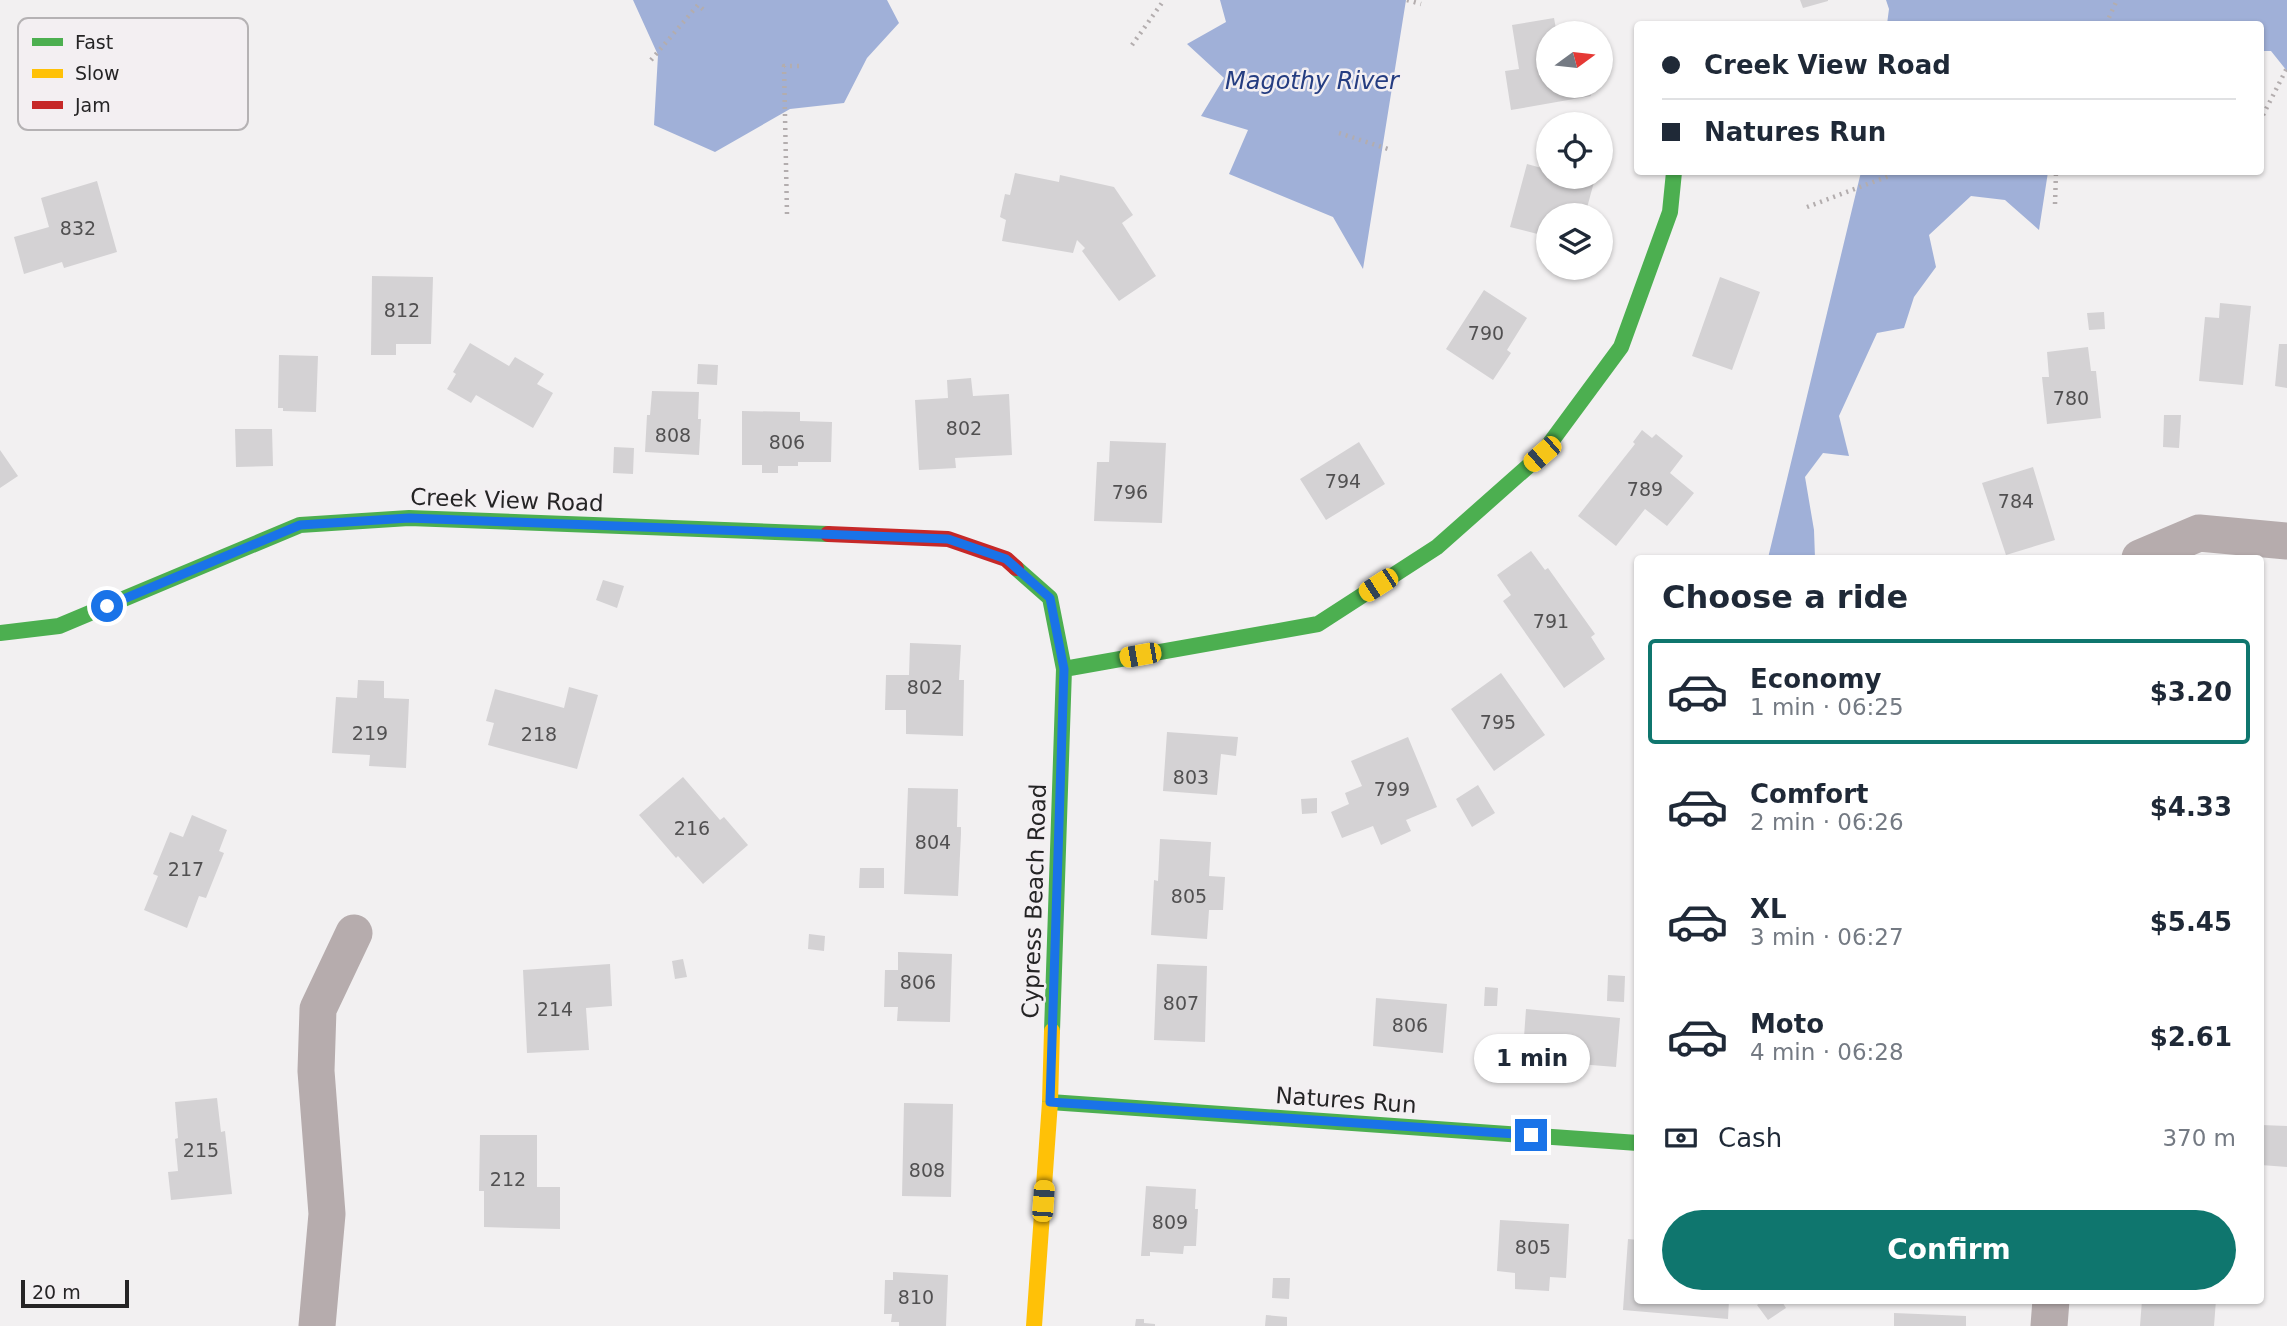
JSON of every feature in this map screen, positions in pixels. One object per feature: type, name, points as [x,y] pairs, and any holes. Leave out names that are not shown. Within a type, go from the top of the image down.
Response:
[{"type":"street","points":[[1064,669],[1318,624],[1437,547],[1542,454],[1621,347],[1670,212],[1674,175]]},
{"type":"street","name":"Creek View Road","points":[[0,633],[59,626],[300,525],[409,518],[948,539]]},
{"type":"street","points":[[2147,555],[2199,533],[2287,541]]},
{"type":"street","name":"Cypress Beach Road","points":[[948,539],[1006,559],[1050,598],[1064,669],[1050,1102],[1034,1326]]},
{"type":"street","points":[[317,1326],[327,1214],[316,1071],[318,1009],[354,933]]},
{"type":"street","name":"Natures Run","points":[[1050,1102],[1634,1143]]},
{"type":"street","points":[[2049,1326],[2051,1304]]},
{"type":"path","points":[[1132,45],[1164,0]]},
{"type":"path","points":[[1407,0],[1421,4]]},
{"type":"path","points":[[2107,21],[2117,0]]},
{"type":"path","points":[[651,60],[698,5],[705,11]]},
{"type":"path","points":[[787,214],[784,65],[799,66]]},
{"type":"path","points":[[2264,113],[2287,68]]},
{"type":"path","points":[[1339,133],[1391,150]]},
{"type":"path","points":[[2055,204],[2056,175]]},
{"type":"path","points":[[1807,207],[1889,176]]},
{"type":"water","points":[[633,0],[887,0],[899,23],[867,58],[844,103],[790,109],[715,152],[654,125],[658,55]]},
{"type":"water","name":"Magothy River","points":[[1220,0],[1406,0],[1363,269],[1333,217],[1229,174],[1248,130],[1201,116],[1224,78],[1187,44],[1226,22]]},
{"type":"water","points":[[1886,0],[2287,0],[2287,71],[2271,51],[2264,51],[2264,21],[1887,21],[1889,9]]},
{"type":"water","points":[[1860,175],[2048,175],[2039,230],[2005,200],[1971,196],[1929,235],[1936,267],[1914,297],[1904,328],[1877,333],[1839,416],[1849,456],[1823,453],[1805,477],[1814,530],[1815,555],[1769,555]]},
{"type":"building","points":[[1800,0],[1828,0],[1828,1],[1803,8]]},
{"type":"building","points":[[1536,21],[1536,98],[1580,98],[1511,110],[1505,71],[1519,69],[1512,25]]},
{"type":"building","points":[[1527,164],[1536,166],[1536,189],[1592,189],[1588,203],[1536,203],[1536,234],[1510,227]]},
{"type":"building","points":[[1015,173],[1059,182],[1060,175],[1114,187],[1133,215],[1122,223],[1156,276],[1119,301],[1082,251],[1085,248],[1077,240],[1073,253],[1002,241],[1006,220],[1000,217],[1005,194],[1010,195]]},
{"type":"building","points":[[97,181],[117,252],[64,268],[62,262],[24,274],[14,237],[49,227],[41,198]]},
{"type":"building","points":[[372,276],[433,277],[431,344],[396,344],[396,355],[371,355]]},
{"type":"building","points":[[1720,277],[1760,292],[1732,370],[1692,356]]},
{"type":"building","points":[[1484,290],[1527,318],[1507,350],[1511,353],[1493,380],[1446,349]]},
{"type":"building","points":[[2220,303],[2251,306],[2243,385],[2199,381],[2205,317],[2219,318]]},
{"type":"building","points":[[2104,312],[2105,329],[2089,330],[2087,313]]},
{"type":"building","points":[[470,343],[509,366],[515,357],[544,374],[537,384],[553,393],[533,428],[476,395],[471,403],[447,389],[456,374],[453,372]]},
{"type":"building","points":[[2279,344],[2287,344],[2287,388],[2275,386]]},
{"type":"building","points":[[2088,347],[2091,371],[2096,371],[2101,418],[2047,424],[2042,377],[2049,377],[2047,352]]},
{"type":"building","points":[[279,355],[318,356],[316,412],[283,411],[283,408],[278,408]]},
{"type":"building","points":[[698,364],[718,365],[717,385],[697,384]]},
{"type":"building","points":[[971,378],[973,396],[1009,394],[1012,455],[955,458],[956,468],[919,470],[915,400],[948,398],[947,380]]},
{"type":"building","points":[[652,391],[699,392],[699,455],[645,452],[647,415],[650,415]]},
{"type":"building","points":[[742,411],[800,412],[800,421],[832,422],[831,462],[798,462],[798,466],[778,466],[778,473],[762,473],[762,465],[742,465]]},
{"type":"building","points":[[2164,415],[2181,415],[2179,448],[2163,447]]},
{"type":"building","points":[[235,429],[272,429],[273,466],[236,467]]},
{"type":"building","points":[[1642,430],[1652,438],[1656,434],[1683,456],[1670,473],[1694,493],[1667,526],[1645,509],[1616,546],[1578,516],[1635,444],[1633,442]]},
{"type":"building","points":[[1110,441],[1166,443],[1162,523],[1094,521],[1097,462],[1109,462]]},
{"type":"building","points":[[1359,442],[1385,484],[1326,520],[1300,479]]},
{"type":"building","points":[[614,447],[634,448],[633,474],[613,473]]},
{"type":"building","points":[[0,450],[18,476],[0,488]]},
{"type":"building","points":[[2033,467],[2055,540],[2006,555],[1982,483]]},
{"type":"building","points":[[1531,551],[1545,570],[1548,568],[1595,634],[1591,637],[1605,659],[1564,688],[1503,601],[1511,595],[1497,575]]},
{"type":"building","points":[[603,580],[624,586],[617,608],[596,600]]},
{"type":"building","points":[[910,643],[961,645],[959,680],[964,680],[963,736],[906,734],[906,710],[885,710],[886,675],[909,675]]},
{"type":"building","points":[[1501,673],[1545,735],[1494,771],[1451,709]]},
{"type":"building","points":[[358,680],[384,681],[384,698],[409,699],[406,768],[369,766],[370,755],[332,753],[336,697],[357,698]]},
{"type":"building","points":[[569,687],[598,695],[577,769],[488,745],[494,723],[486,721],[495,689],[564,708]]},
{"type":"building","points":[[1167,732],[1238,737],[1236,756],[1221,754],[1217,795],[1163,791]]},
{"type":"building","points":[[1408,737],[1437,807],[1406,820],[1411,831],[1381,845],[1373,826],[1342,838],[1331,812],[1349,804],[1345,793],[1362,786],[1351,761]]},
{"type":"building","points":[[683,777],[720,820],[724,817],[748,845],[703,884],[678,856],[676,858],[639,815]]},
{"type":"building","points":[[1478,785],[1495,813],[1472,827],[1456,799]]},
{"type":"building","points":[[908,788],[958,789],[957,827],[961,827],[961,834],[958,896],[904,894]]},
{"type":"building","points":[[1317,798],[1317,813],[1302,814],[1301,799]]},
{"type":"building","points":[[192,815],[227,830],[219,851],[224,853],[206,898],[199,896],[187,928],[144,910],[158,876],[153,874],[170,832],[183,837]]},
{"type":"building","points":[[1160,839],[1211,842],[1209,876],[1225,877],[1223,910],[1209,910],[1207,939],[1151,935],[1154,880],[1158,881]]},
{"type":"building","points":[[860,868],[884,868],[884,888],[859,888]]},
{"type":"building","points":[[809,934],[825,936],[824,951],[808,949]]},
{"type":"building","points":[[898,952],[952,954],[950,1022],[897,1021],[898,1007],[884,1007],[885,970],[898,970]]},
{"type":"building","points":[[683,959],[687,977],[675,979],[672,961]]},
{"type":"building","points":[[610,964],[612,1006],[586,1008],[589,1050],[527,1053],[523,970]]},
{"type":"building","points":[[1157,964],[1207,966],[1205,1042],[1154,1040]]},
{"type":"building","points":[[1608,975],[1625,976],[1624,1002],[1607,1001]]},
{"type":"building","points":[[1485,987],[1498,988],[1497,1006],[1484,1006]]},
{"type":"building","points":[[1376,998],[1447,1004],[1443,1053],[1373,1046]]},
{"type":"building","points":[[1526,1009],[1620,1018],[1616,1067],[1541,1061],[1542,1053],[1523,1051]]},
{"type":"building","points":[[217,1098],[221,1132],[225,1131],[232,1194],[171,1200],[168,1172],[178,1171],[175,1102]]},
{"type":"building","points":[[904,1103],[953,1104],[951,1197],[902,1196]]},
{"type":"building","points":[[2264,1125],[2287,1126],[2287,1167],[2264,1165]]},
{"type":"building","points":[[480,1135],[537,1135],[537,1187],[560,1187],[560,1229],[484,1227],[484,1191],[479,1191]]},
{"type":"building","points":[[1146,1186],[1196,1189],[1196,1246],[1184,1246],[1183,1254],[1150,1252],[1150,1256],[1141,1256]]},
{"type":"building","points":[[1500,1220],[1569,1224],[1566,1278],[1550,1277],[1549,1291],[1515,1289],[1515,1273],[1497,1271]]},
{"type":"building","points":[[1628,1239],[1634,1240],[1634,1304],[1729,1304],[1728,1319],[1623,1310]]},
{"type":"building","points":[[893,1272],[948,1275],[946,1326],[899,1326],[899,1322],[891,1322],[892,1314],[884,1314],[885,1280],[893,1280]]},
{"type":"building","points":[[1273,1278],[1290,1278],[1289,1299],[1272,1298]]},
{"type":"building","points":[[1784,1304],[1786,1308],[1768,1320],[1757,1305]]},
{"type":"building","points":[[2142,1304],[2216,1304],[2214,1326],[2140,1326]]},
{"type":"building","points":[[1894,1313],[1966,1316],[1966,1326],[1894,1326]]},
{"type":"building","points":[[1266,1315],[1287,1317],[1287,1326],[1265,1326]]},
{"type":"building","points":[[1136,1319],[1144,1319],[1144,1323],[1155,1326],[1135,1326]]},
{"type":"traffic: fast","points":[[1064,669],[1318,624],[1437,547],[1542,454],[1621,347],[1670,212],[1674,175]]},
{"type":"traffic: fast","points":[[0,633],[59,626],[300,525],[409,518],[828,534]]},
{"type":"traffic: fast","points":[[1016,568],[1050,598],[1064,669],[1052,1031]]},
{"type":"traffic: fast","points":[[1050,1102],[1634,1143]]},
{"type":"traffic: slow","points":[[1034,1326],[1050,1102],[1052,1031]]},
{"type":"traffic: jam","points":[[828,534],[948,539],[1006,559],[1016,568]]},
{"type":"route","points":[[107,606],[300,525],[409,518],[948,539],[1006,559],[1050,598],[1064,669],[1050,1102],[1531,1135]]}]
